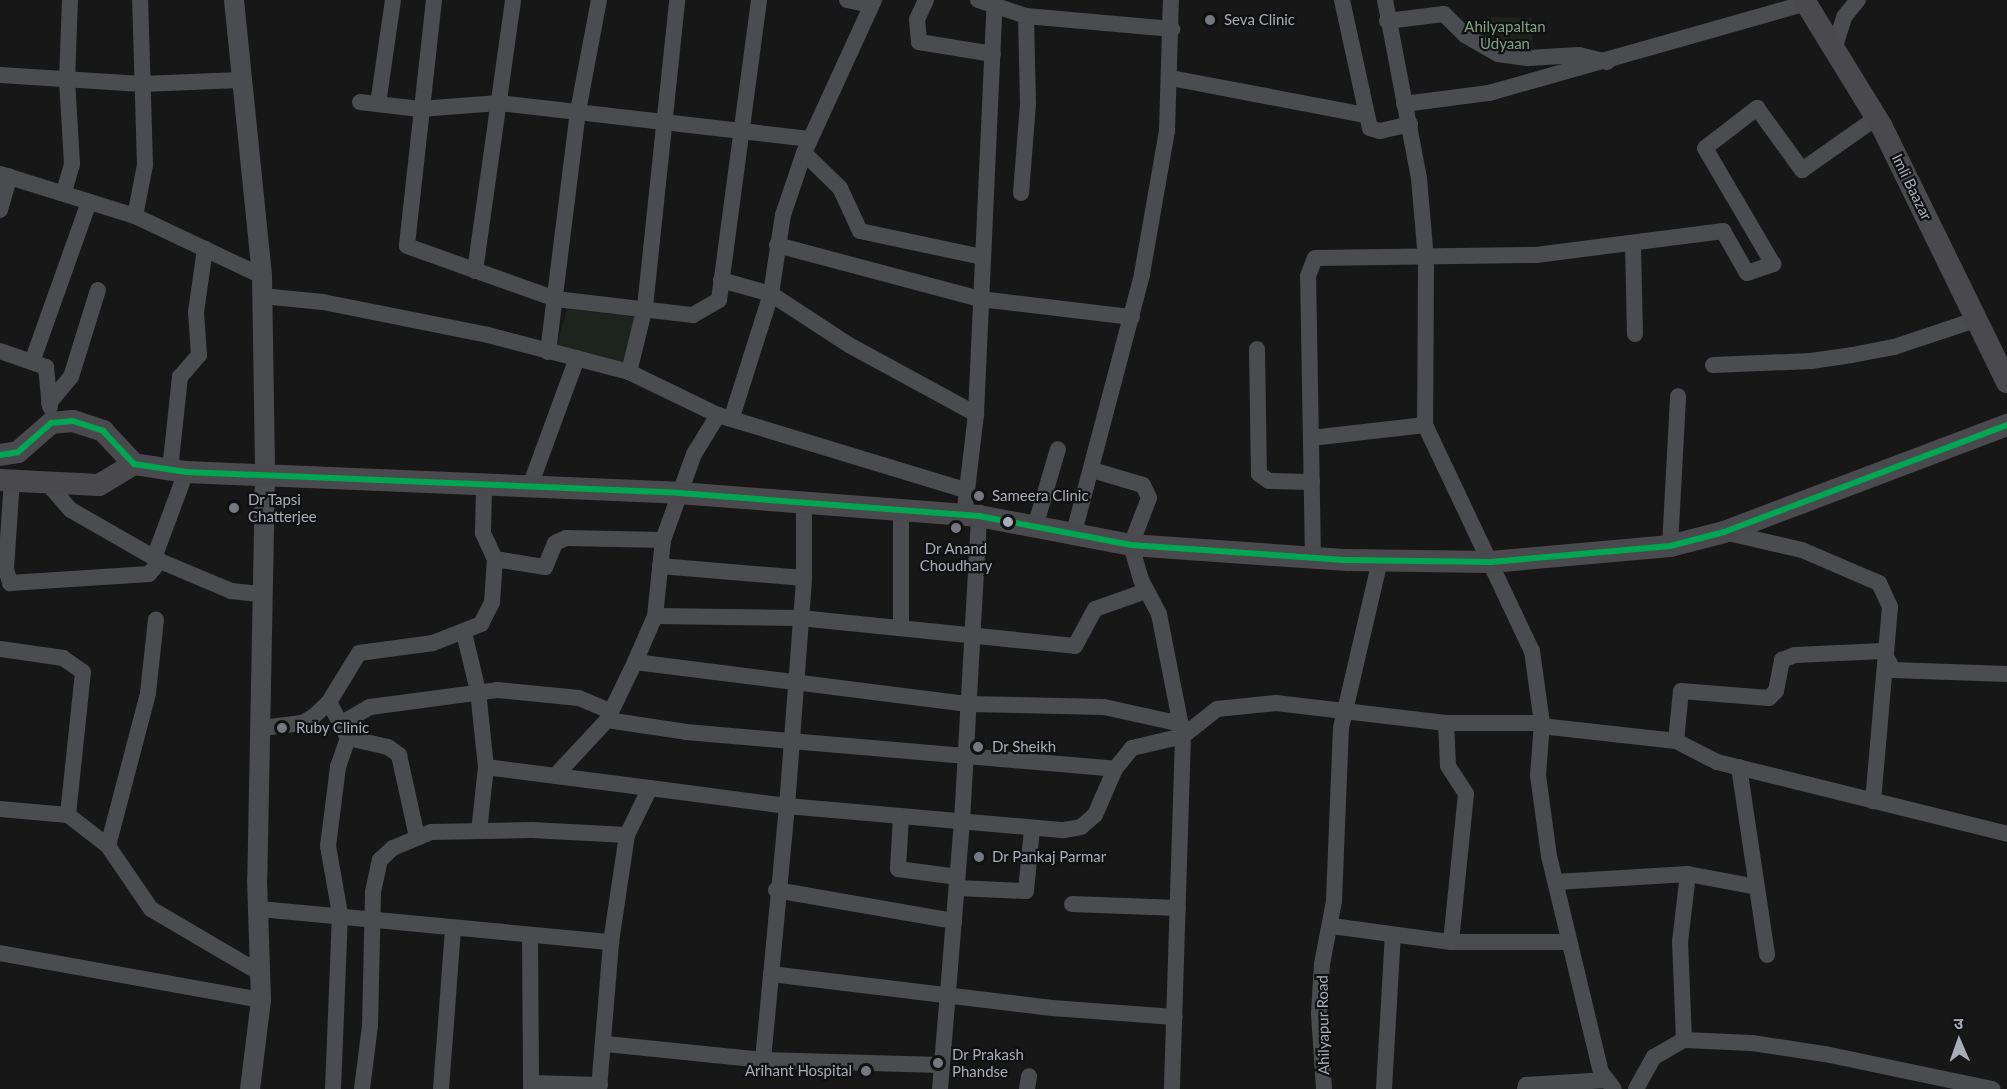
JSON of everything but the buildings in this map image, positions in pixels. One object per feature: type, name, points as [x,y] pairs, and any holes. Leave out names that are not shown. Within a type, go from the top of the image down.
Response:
[{"type":"main road","name":"Imli Baazar","points":[[1805,1],[1876,118],[1978,319],[2007,382]]},
{"type":"main road","points":[[0,454],[18,452],[50,413],[89,424],[115,441],[134,464]]},
{"type":"main road","points":[[6,480],[50,485],[99,485],[134,464],[178,471],[265,477],[679,493],[972,516],[1131,545],[1313,558],[1491,562],[1670,546],[1724,532],[2007,425]]},
{"type":"street","points":[[64,192],[72,164],[67,81],[70,0]]},
{"type":"street","points":[[135,216],[145,165],[140,0]]},
{"type":"street","points":[[234,0],[240,80],[262,286],[265,477],[262,594],[261,1000],[250,1089]]},
{"type":"street","points":[[378,104],[393,0]]},
{"type":"street","points":[[434,0],[420,110],[407,246],[556,299],[645,307],[693,315],[706,311],[719,300],[739,129],[759,0]]},
{"type":"street","points":[[475,271],[513,0]]},
{"type":"street","points":[[548,352],[578,111],[599,0]]},
{"type":"street","points":[[629,372],[645,307],[663,122],[678,0]]},
{"type":"street","points":[[555,776],[608,716],[655,615],[663,540],[679,493],[694,454],[725,416],[771,294],[777,245],[807,146],[872,3],[847,0]]},
{"type":"street","points":[[926,0],[917,20],[919,42],[993,54]]},
{"type":"street","points":[[978,0],[1026,16],[1172,28]]},
{"type":"street","points":[[1073,536],[1132,317],[1167,131],[1171,78],[1171,0]]},
{"type":"street","points":[[1341,0],[1365,115],[1373,131],[1410,124]]},
{"type":"street","points":[[1385,0],[1387,21],[1410,124],[1426,259],[1425,424],[1532,651],[1541,725],[1538,775],[1556,882],[1601,1072],[1610,1084]]},
{"type":"street","points":[[1834,50],[1844,17],[1857,0]]},
{"type":"street","points":[[1404,104],[1489,93],[1608,62],[1670,39],[1805,1]]},
{"type":"street","points":[[940,1089],[962,822],[963,758],[972,633],[972,516],[968,491],[976,414],[995,4]]},
{"type":"street","points":[[1387,21],[1444,7],[1465,35],[1498,54],[1528,58],[1579,55],[1608,62]]},
{"type":"street","points":[[1021,193],[1028,104],[1026,16]]},
{"type":"street","points":[[0,75],[142,84],[240,80]]},
{"type":"street","points":[[1171,78],[1365,115]]},
{"type":"street","points":[[360,102],[420,110],[499,103],[739,129],[807,146],[840,188],[860,231],[982,257]]},
{"type":"street","points":[[1313,558],[1312,261],[1329,255],[1426,259],[1632,246],[1723,231],[1747,273],[1773,264],[1705,148],[1757,108],[1802,170],[1876,118]]},
{"type":"street","points":[[0,210],[5,175],[135,216],[205,249],[262,286],[412,319],[629,372],[725,416],[968,491]]},
{"type":"street","points":[[32,362],[89,202]]},
{"type":"street","points":[[777,245],[980,299],[1132,317]]},
{"type":"street","points":[[1632,246],[1635,334]]},
{"type":"street","points":[[6,480],[6,569],[10,583],[150,574],[157,560],[178,471],[180,377],[199,355],[196,312],[205,249]]},
{"type":"street","points":[[721,280],[771,294],[849,345],[976,414]]},
{"type":"street","points":[[50,413],[71,377],[98,290]]},
{"type":"street","points":[[1713,365],[1811,361],[1862,353],[1978,319]]},
{"type":"street","points":[[1257,349],[1259,474],[1269,481],[1312,482]]},
{"type":"street","points":[[0,351],[46,367],[50,413]]},
{"type":"street","points":[[530,486],[577,358]]},
{"type":"street","points":[[1670,546],[1678,396]]},
{"type":"street","points":[[1311,438],[1425,424]]},
{"type":"street","points":[[1035,527],[1058,449]]},
{"type":"street","points":[[1092,470],[1143,485],[1149,506],[1131,545],[1146,591],[1159,614],[1182,730],[1172,1089]]},
{"type":"street","points":[[262,728],[302,723],[329,702],[358,653],[418,646],[464,633],[481,624],[492,602],[495,559],[483,533],[484,484]]},
{"type":"street","points":[[50,485],[71,510],[157,560],[231,591],[262,594]]},
{"type":"street","points":[[763,1060],[776,890],[788,806],[790,739],[804,578],[804,504]]},
{"type":"street","points":[[901,510],[901,627]]},
{"type":"street","points":[[1724,532],[1802,550],[1879,583],[1890,607],[1883,651],[1883,718],[1873,801]]},
{"type":"street","points":[[495,559],[545,567],[555,543],[566,538],[663,540]]},
{"type":"street","name":"Ahilyapur Road","points":[[1324,1089],[1319,1012],[1322,964],[1332,926],[1341,728],[1347,712],[1380,561]]},
{"type":"street","points":[[660,566],[804,578]]},
{"type":"street","points":[[655,615],[800,618],[972,633],[1075,646],[1095,609],[1146,591]]},
{"type":"street","points":[[108,846],[148,693],[156,619]]},
{"type":"street","points":[[464,633],[478,691],[486,767],[480,831]]},
{"type":"street","points":[[0,649],[63,658],[83,672],[68,815]]},
{"type":"street","points":[[1883,651],[1893,670],[2007,674]]},
{"type":"street","points":[[1676,741],[1680,691],[1769,698],[1776,691],[1782,660],[1795,655],[1883,651]]},
{"type":"street","points":[[635,662],[966,704],[1104,708],[1182,730]]},
{"type":"street","points":[[333,1089],[340,914],[328,846],[345,730],[370,707],[478,691],[579,698],[608,716],[963,758],[1115,769]]},
{"type":"street","points":[[329,702],[345,730],[388,747],[399,755],[417,837]]},
{"type":"street","points":[[486,767],[788,806],[1032,829],[1081,827],[1095,815],[1115,769],[1132,748],[1182,730],[1216,709],[1252,704],[1446,723],[1541,725],[1676,741],[1739,767],[2007,834]]},
{"type":"street","points":[[1446,723],[1448,766],[1466,795],[1451,942]]},
{"type":"street","points":[[1739,767],[1767,955]]},
{"type":"street","points":[[530,936],[528,1046],[531,1086],[599,1087],[606,1044],[611,942],[627,835],[650,788]]},
{"type":"street","points":[[0,809],[68,815],[108,846],[152,909],[260,974]]},
{"type":"street","points":[[901,817],[898,869],[957,883],[1026,891],[1032,829]]},
{"type":"street","points":[[362,1089],[375,923],[373,892],[380,860],[417,837],[431,832],[627,835]]},
{"type":"street","points":[[1556,882],[1688,874],[1757,887]]},
{"type":"street","points":[[1684,1040],[1680,942],[1688,874]]},
{"type":"street","points":[[776,890],[954,921]]},
{"type":"street","points":[[1072,904],[1178,908]]},
{"type":"street","points":[[260,909],[340,914],[375,923],[611,942]]},
{"type":"street","points":[[1332,926],[1451,942],[1569,942]]},
{"type":"street","points":[[441,1089],[453,930]]},
{"type":"street","points":[[1384,1089],[1393,935]]},
{"type":"street","points":[[0,953],[261,1000]]},
{"type":"street","points":[[771,974],[946,996],[1174,1017]]},
{"type":"street","points":[[1636,1089],[1654,1057],[1684,1040],[1752,1043],[1825,1054],[1992,1089]]},
{"type":"street","points":[[606,1044],[763,1060],[941,1065]]},
{"type":"street","points":[[1525,1089],[1526,1084],[1610,1084]]},
{"type":"green space","name":"Ahilyapaltan Udyaan","points":[[1489,17],[1531,18],[1533,48],[1504,54],[1476,38]]},
{"type":"green space","points":[[567,309],[637,317],[624,369],[556,349]]},
{"type":"transit line","points":[[0,455],[18,452],[51,423],[73,421],[103,431],[134,464],[186,472],[679,493],[979,516],[1131,545],[1347,560],[1491,562],[1670,546],[1724,532],[2007,425]]},
{"type":"place","name":"Seva Clinic","points":[[1210,20]]},
{"type":"place","name":"Sameera Clinic","points":[[979,496]]},
{"type":"place","name":"Dr Tapsi Chatterjee","points":[[234,508]]},
{"type":"place","name":"Dr Anand Choudhary","points":[[956,528]]},
{"type":"place","name":"Ruby Clinic","points":[[282,728]]},
{"type":"place","name":"Dr Sheikh","points":[[978,747]]},
{"type":"place","name":"Dr Pankaj Parmar","points":[[979,857]]},
{"type":"place","name":"Dr Prakash Phandse","points":[[938,1063]]},
{"type":"place","name":"Arihant Hospital","points":[[866,1071]]}]
